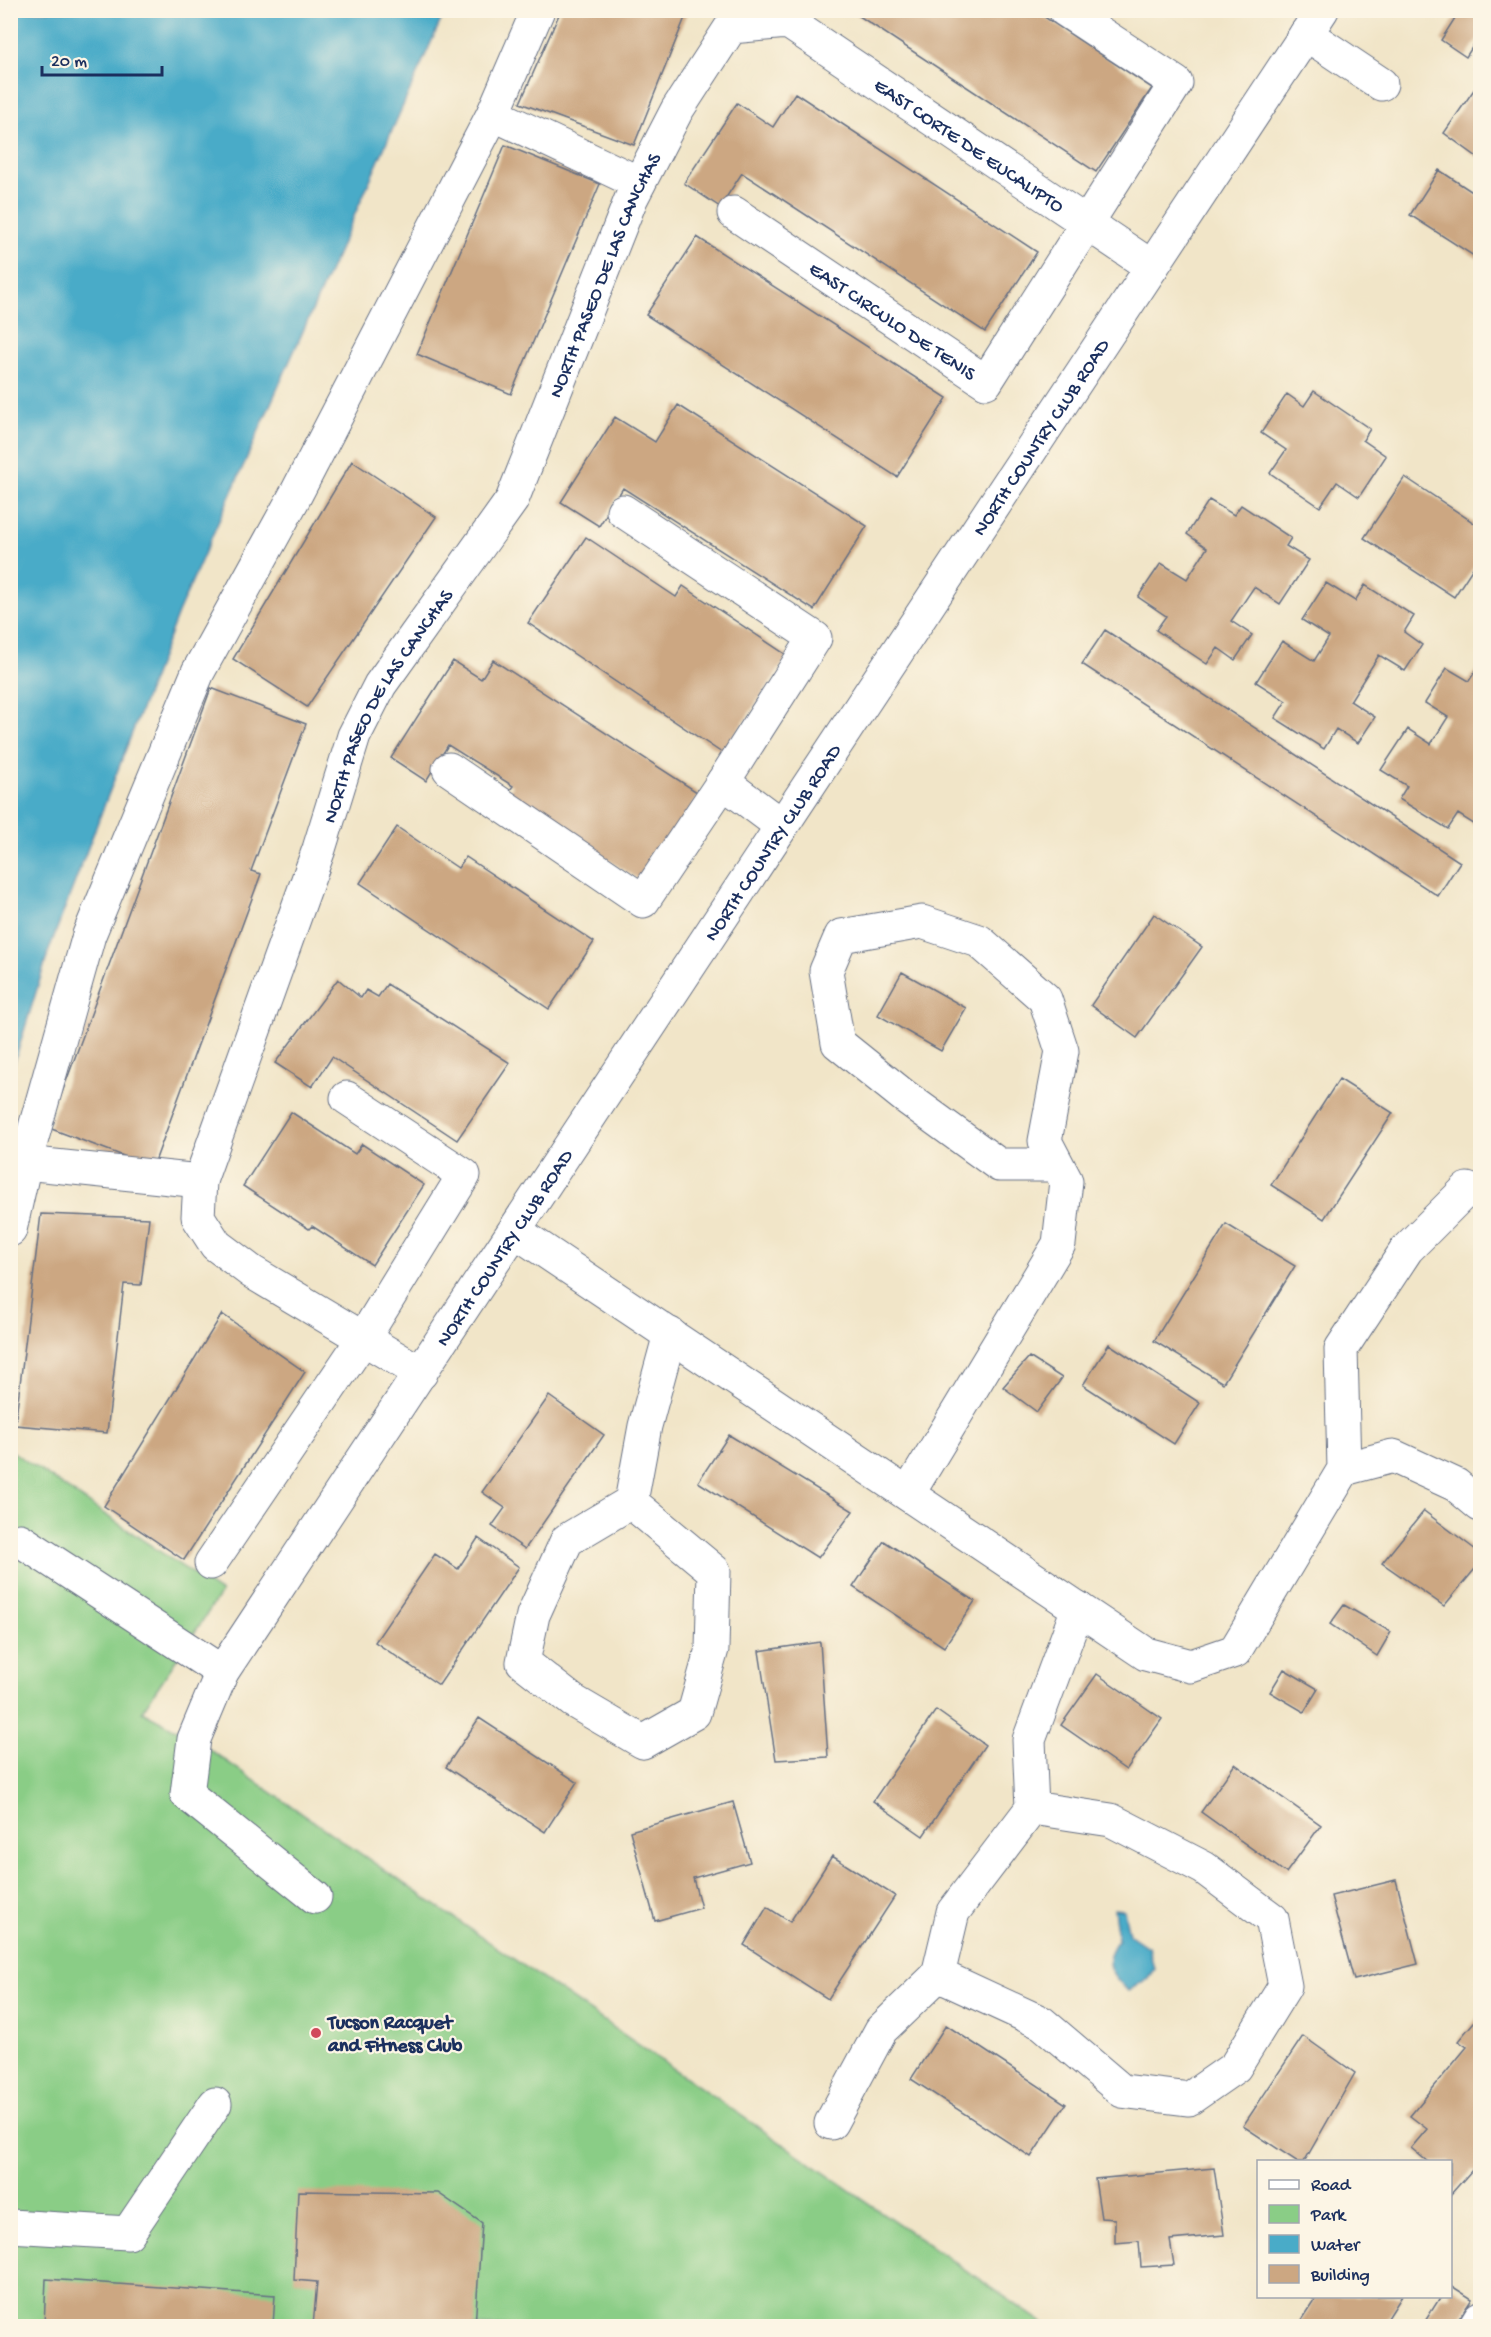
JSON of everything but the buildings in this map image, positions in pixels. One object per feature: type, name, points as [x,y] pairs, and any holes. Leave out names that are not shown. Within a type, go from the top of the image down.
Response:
[{"type":"street","points":[[10,1230],[25,1163],[89,935],[198,672],[296,496],[493,114],[538,10]]},
{"type":"street","points":[[1065,10],[1176,83],[1087,223]]},
{"type":"street","name":"EAST CORTE DE EUCALIPTO","points":[[788,22],[1152,267]]},
{"type":"street","name":"NORTH PASEO DE LAS CANCHAS","points":[[421,1373],[252,1272],[216,1245],[198,1217],[200,1181],[319,849],[354,736],[380,685],[512,500],[639,183],[677,110],[731,27],[788,22]]},
{"type":"street","points":[[1314,22],[1381,84]]},
{"type":"street","name":"NORTH COUNTRY CLUB ROAD","points":[[315,1897],[187,1794],[194,1739],[222,1672],[1314,22]]},
{"type":"street","points":[[493,114],[639,183]]},
{"type":"street","name":"EAST CIRCULO DE TENIS","points":[[734,213],[986,382],[1087,223]]},
{"type":"street","points":[[449,769],[644,901],[815,638],[623,511]]},
{"type":"street","points":[[723,782],[782,826]]},
{"type":"street","points":[[908,1494],[1059,1244],[1066,1181],[1045,1141],[1062,1052],[1046,999],[979,941],[922,922],[840,936],[826,971],[838,1042],[904,1096],[999,1165],[1057,1165]]},
{"type":"street","points":[[211,1563],[363,1339],[464,1175],[347,1098]]},
{"type":"street","points":[[25,1163],[200,1181]]},
{"type":"street","points":[[515,1231],[1146,1654],[1191,1666],[1235,1651],[1344,1469],[1341,1349],[1407,1249],[1467,1189],[1480,1194]]},
{"type":"street","points":[[631,1502],[714,1571],[712,1649],[694,1713],[643,1742],[573,1701],[523,1662],[533,1615],[567,1540],[631,1502],[645,1426],[670,1334]]},
{"type":"street","points":[[1344,1469],[1393,1456],[1456,1485],[1480,1505]]},
{"type":"street","points":[[20,1540],[222,1672]]},
{"type":"street","points":[[831,2123],[880,2030],[938,1975],[953,1912],[1032,1808],[1029,1740],[1078,1608]]},
{"type":"street","points":[[938,1975],[1042,2023],[1122,2091],[1189,2099],[1235,2067],[1285,1986],[1272,1919],[1204,1868],[1111,1820],[1032,1808]]},
{"type":"street","points":[[10,2226],[128,2233],[215,2104]]},
{"type":"street","points":[[1475,2326],[1480,2318]]},
{"type":"green space","name":"Tucson Racquet and Fitness Club","points":[[10,1450],[221,1593],[142,1711],[194,1739],[1047,2326],[11,2326]]},
{"type":"water","points":[[18,11],[445,11],[178,613],[50,947],[11,1073],[10,26]]},
{"type":"water","points":[[1114,1909],[1124,1910],[1129,1934],[1149,1948],[1154,1969],[1147,1979],[1128,1991],[1112,1973],[1110,1967],[1110,1955],[1118,1940]]},
{"type":"place","name":"Tucson Racquet and Fitness Club","points":[[316,2033]]}]
